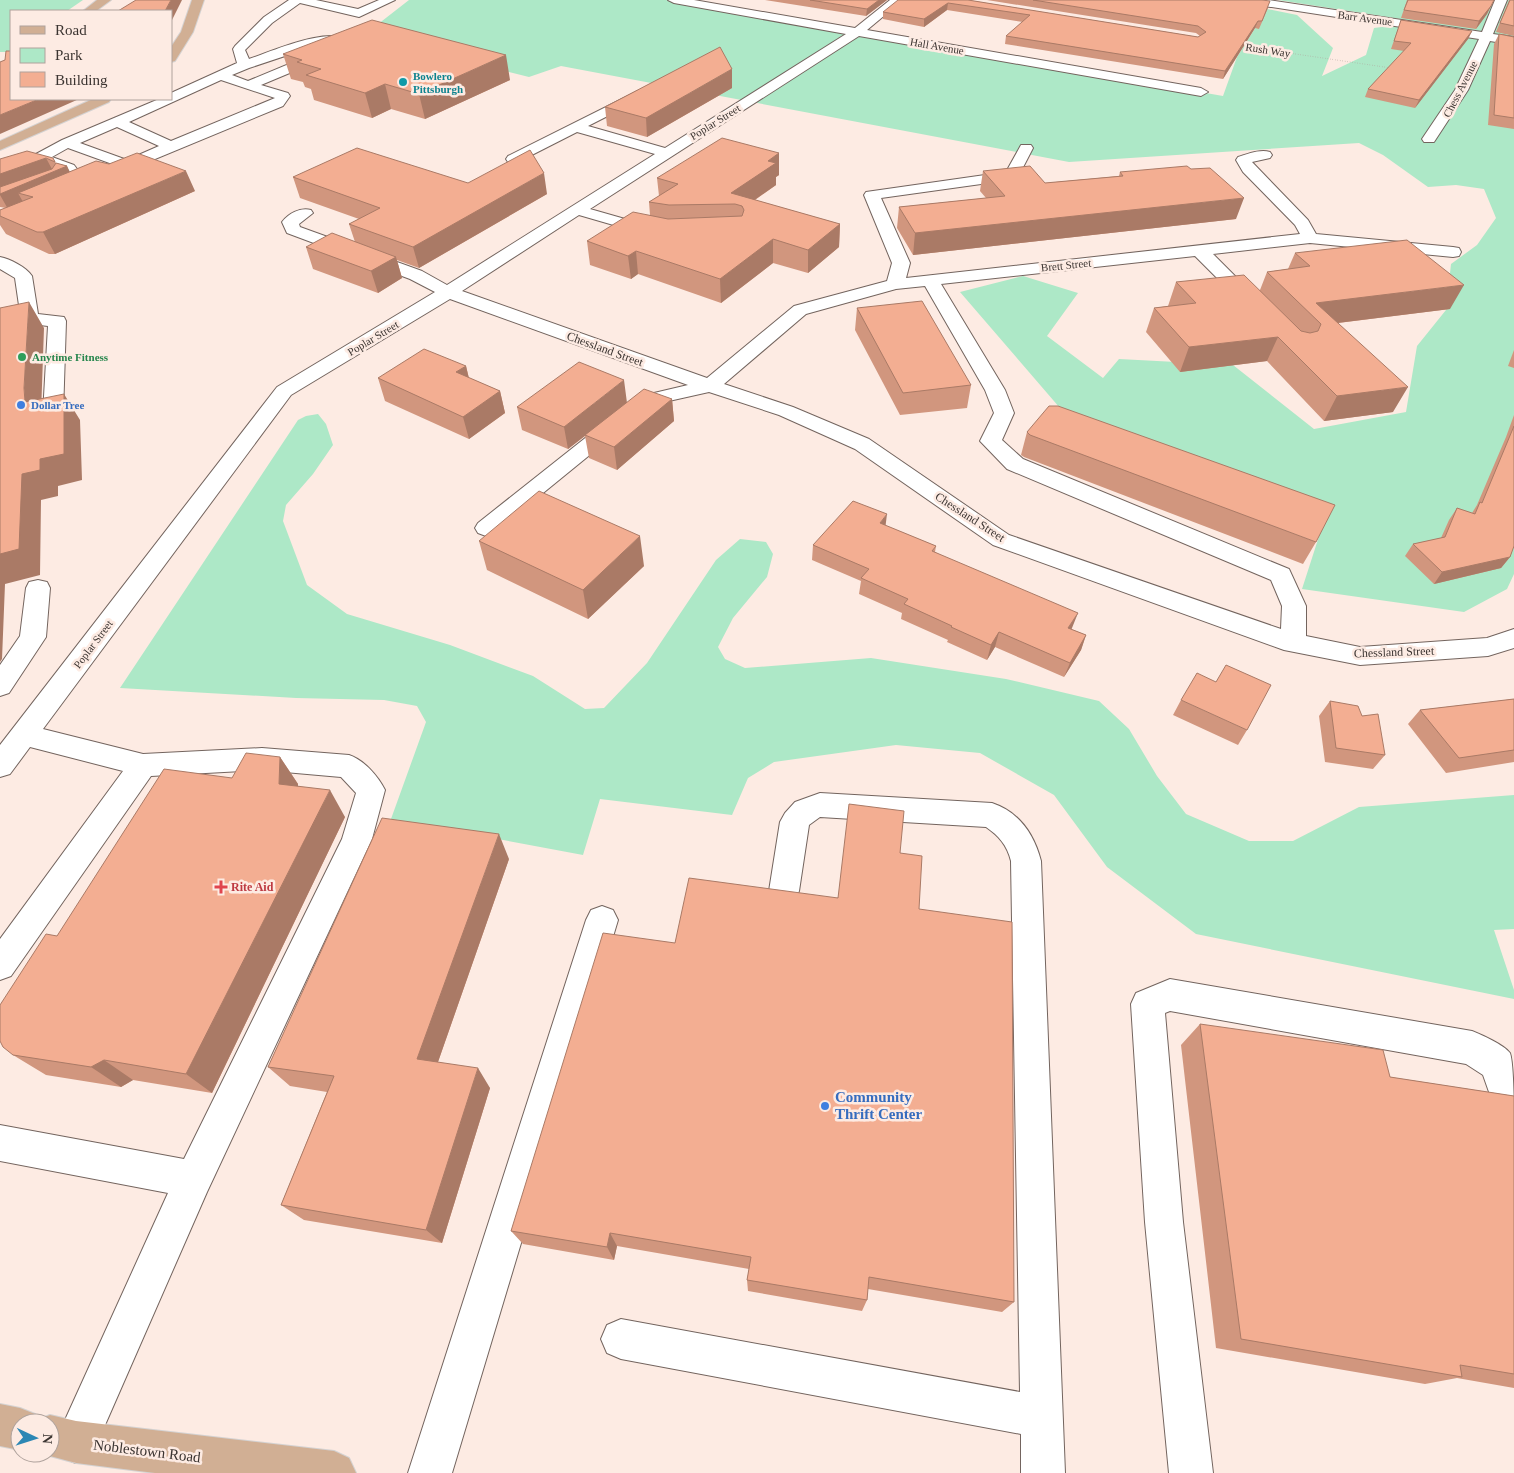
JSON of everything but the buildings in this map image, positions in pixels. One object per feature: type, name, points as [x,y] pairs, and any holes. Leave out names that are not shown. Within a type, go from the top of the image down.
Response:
[{"type":"main road","points":[[90,10],[105,0]]},
{"type":"main road","points":[[172,56],[187,32],[198,0]]},
{"type":"main road","points":[[0,146],[102,100]]},
{"type":"main road","name":"Noblestown Road","points":[[63,1439],[244,1468],[334,1473]]},
{"type":"street","points":[[244,64],[239,49],[268,20],[299,0],[359,12],[389,0]]},
{"type":"street","name":"Hall Avenue","points":[[674,0],[1201,92]]},
{"type":"street","name":"Poplar Street","points":[[0,766],[284,391],[448,292],[668,153],[857,32],[898,0]]},
{"type":"street","name":"Barr Avenue","points":[[1245,0],[1514,40]]},
{"type":"street","name":"Chess Avenue","points":[[1429,139],[1448,116],[1487,36],[1501,0]]},
{"type":"street","points":[[1508,0],[1514,1]]},
{"type":"street","points":[[172,98],[244,64],[323,39],[344,41],[346,43],[344,46],[249,85]]},
{"type":"street","points":[[77,187],[171,146],[278,104],[282,99],[283,96],[220,76]]},
{"type":"street","points":[[513,159],[653,88]]},
{"type":"street","points":[[0,168],[18,159],[41,157],[67,143],[166,100]]},
{"type":"street","points":[[117,122],[171,146]]},
{"type":"street","points":[[576,127],[668,153]]},
{"type":"street","points":[[67,143],[128,165]]},
{"type":"street","points":[[895,284],[901,263],[872,195],[1012,176],[1026,148]]},
{"type":"street","points":[[1265,155],[1243,160],[1248,169],[1302,223],[1310,238]]},
{"type":"street","points":[[41,157],[69,168],[69,172]]},
{"type":"street","points":[[52,178],[69,172],[94,180]]},
{"type":"street","points":[[578,210],[669,235]]},
{"type":"street","points":[[879,213],[898,210]]},
{"type":"street","name":"Chessland Street","points":[[305,213],[290,222],[293,230],[416,275],[448,292],[710,386],[786,411],[862,444],[1001,540],[1294,643],[1360,656],[1488,647],[1514,638]]},
{"type":"street","name":"Brett Street","points":[[710,386],[800,310],[895,284],[1310,238],[1453,252]]},
{"type":"street","points":[[1200,250],[1265,316]]},
{"type":"street","points":[[0,262],[22,276],[30,319],[57,321],[53,414]]},
{"type":"street","points":[[930,280],[995,390],[1004,413],[991,441],[1015,464],[1281,575],[1294,606],[1294,643]]},
{"type":"street","points":[[486,528],[644,401],[710,386]]},
{"type":"street","points":[[0,686],[33,637],[38,588]]},
{"type":"street","points":[[24,735],[143,765],[262,759],[349,766],[371,790],[357,839],[194,1179],[63,1439]]},
{"type":"street","points":[[0,965],[143,765]]},
{"type":"street","points":[[784,891],[795,822],[799,814],[806,809],[820,805],[992,815],[1011,829],[1024,848],[1027,871],[1043,1473]]},
{"type":"street","points":[[430,1473],[602,920]]},
{"type":"street","points":[[1191,1473],[1164,1222],[1148,1004],[1170,995],[1472,1048],[1497,1064],[1514,1113]]},
{"type":"street","points":[[0,1142],[194,1179]]},
{"type":"street","points":[[621,1339],[1041,1417]]},
{"type":"path","name":"Rush Way","points":[[1235,45],[1398,69]]},
{"type":"green space","points":[[0,0],[83,0],[68,10],[10,10],[10,51],[0,52]]},
{"type":"green space","points":[[409,0],[675,0],[1223,96],[1237,57],[1267,9],[1297,15],[1333,48],[1322,76],[1366,55],[1374,28],[1420,22],[1278,0],[1514,0],[1514,574],[1507,589],[1464,612],[1302,589],[1322,527],[1072,422],[960,292],[1023,276],[1078,293],[1047,336],[1103,378],[1119,359],[1233,365],[1314,429],[1406,412],[1417,346],[1446,310],[1451,264],[1477,245],[1496,218],[1484,189],[1456,185],[1428,187],[1383,155],[1359,143],[1069,162],[561,66],[529,77],[364,35]]},
{"type":"green space","points":[[318,414],[326,424],[333,445],[313,474],[286,505],[283,521],[307,585],[347,614],[450,645],[533,676],[585,709],[604,708],[647,663],[716,560],[740,539],[766,542],[773,554],[767,577],[733,618],[718,647],[725,659],[745,668],[871,658],[1006,679],[1099,701],[1129,729],[1157,776],[1186,814],[1249,841],[1293,841],[1359,807],[1514,795],[1514,929],[1494,930],[1514,990],[1514,999],[1196,934],[1107,867],[1054,795],[980,753],[896,745],[774,762],[748,778],[732,815],[600,799],[583,855],[391,819],[426,722],[417,706],[384,700],[296,698],[120,688],[298,420],[306,416]]},
{"type":"place","name":"Bowlero Pittsburgh","points":[[403,82]]},
{"type":"place","name":"Anytime Fitness","points":[[22,357]]},
{"type":"place","name":"Dollar Tree","points":[[21,405]]},
{"type":"place","name":"Rite Aid","points":[[221,887]]},
{"type":"place","name":"Community Thrift Center","points":[[825,1106]]}]
